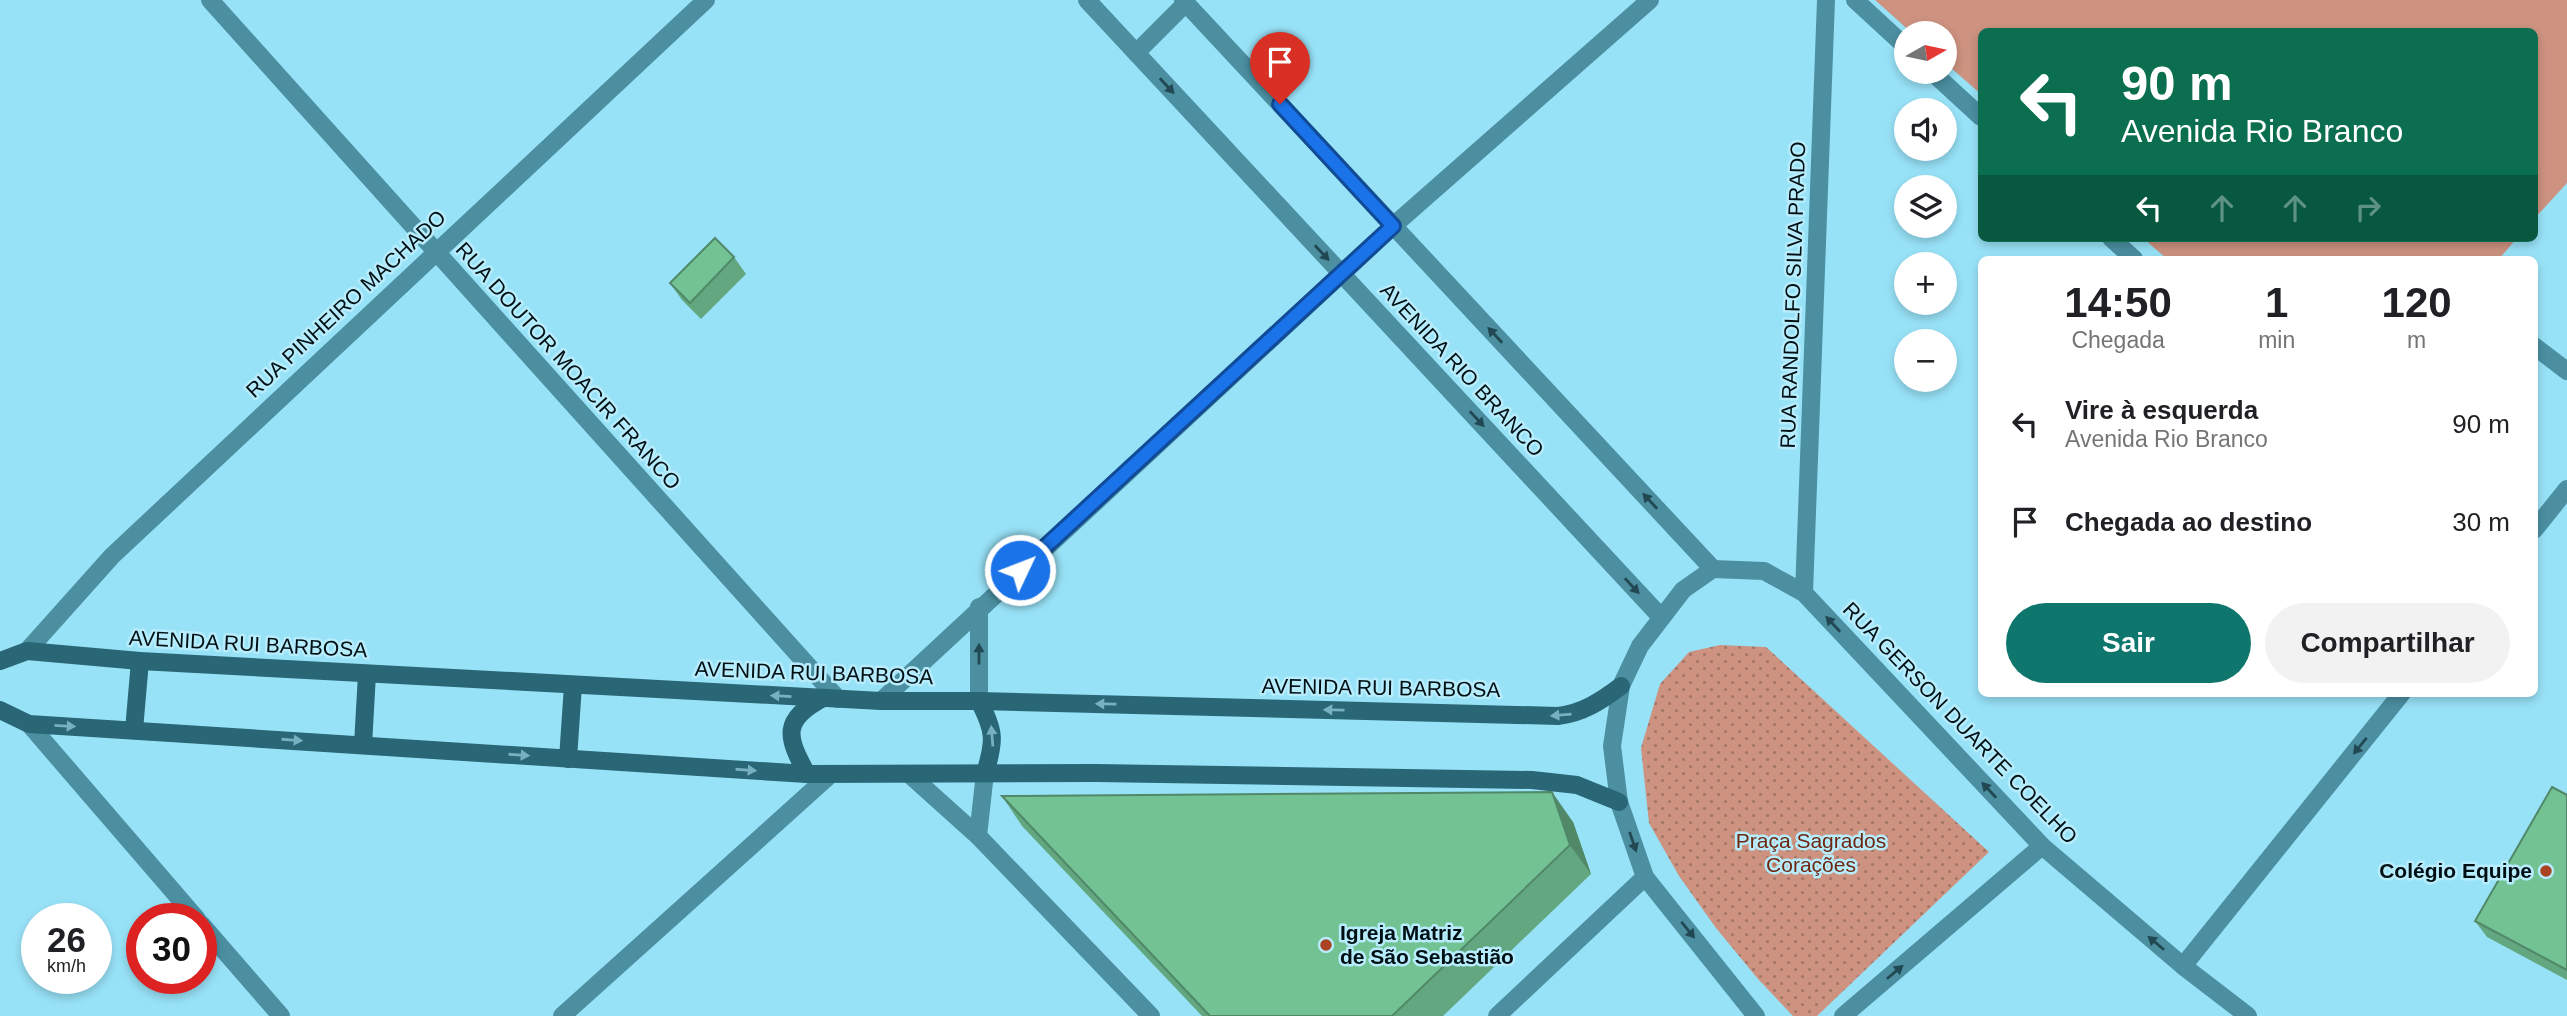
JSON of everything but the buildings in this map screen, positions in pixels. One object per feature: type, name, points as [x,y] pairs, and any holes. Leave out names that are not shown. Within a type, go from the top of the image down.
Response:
[{"type":"main road","name":"AVENIDA RUI BARBOSA","points":[[0,661],[27,651],[140,661],[831,699],[1558,716],[1570,715],[1590,707],[1621,686]]},
{"type":"main road","points":[[134,730],[140,661]]},
{"type":"main road","points":[[363,745],[367,674]]},
{"type":"main road","points":[[568,758],[573,685]]},
{"type":"main road","points":[[807,774],[793,750],[790,736],[793,722],[806,708],[831,699]]},
{"type":"main road","points":[[979,701],[990,722],[993,735],[993,748],[985,774]]},
{"type":"main road","points":[[0,710],[29,724],[807,774],[1096,773],[1532,780],[1577,785],[1619,802]]},
{"type":"street","name":"RUA DOUTOR MOACIR FRANCO","points":[[210,0],[831,699]]},
{"type":"street","name":"RUA PINHEIRO MACHADO","points":[[27,651],[112,556],[706,0]]},
{"type":"street","name":"AVENIDA RIO BRANCO","points":[[1087,0],[1660,616]]},
{"type":"street","points":[[880,701],[1341,273],[1650,0]]},
{"type":"street","name":"RUA RANDOLFO SILVA PRADO","points":[[1804,593],[1826,0]]},
{"type":"street","points":[[1854,0],[1894,36]]},
{"type":"street","points":[[1136,52],[1184,2],[1713,569],[1683,590],[1660,616],[1640,646],[1621,686],[1612,746],[1619,802],[1645,877],[1756,1016]]},
{"type":"street","points":[[1945,84],[1978,114]]},
{"type":"street","points":[[2115,242],[2131,256]]},
{"type":"street","points":[[2538,349],[2567,371]]},
{"type":"street","points":[[2538,525],[2567,489]]},
{"type":"street","name":"RUA GERSON DUARTE COELHO","points":[[1713,569],[1764,572],[1804,593],[2042,846],[2183,966],[2248,1016]]},
{"type":"street","points":[[979,607],[979,701]]},
{"type":"street","points":[[2183,966],[2399,697]]},
{"type":"street","points":[[29,724],[183,903]]},
{"type":"street","points":[[562,1016],[831,774]]},
{"type":"street","points":[[909,774],[978,836],[1151,1016]]},
{"type":"street","points":[[978,836],[985,774]]},
{"type":"street","points":[[1843,1016],[2042,846]]},
{"type":"street","points":[[1497,1016],[1645,877]]},
{"type":"street","points":[[217,942],[281,1016]]},
{"type":"green space","points":[[1875,0],[2567,0],[2567,183],[2538,215],[2538,28],[1978,28],[1978,91],[1957,73],[1957,21],[1899,21]]},
{"type":"green space","points":[[2148,242],[2514,242],[2502,256],[2164,256]]},
{"type":"green space","name":"Praça Sagrados Corações","points":[[1720,645],[1766,647],[1989,852],[1817,1016],[1793,1016],[1758,979],[1716,928],[1679,876],[1649,823],[1641,748],[1660,684],[1689,652]]},
{"type":"place","name":"Colégio Equipe","points":[[2546,871]]},
{"type":"place","name":"Igreja Matriz de São Sebastião","points":[[1326,945]]},
{"type":"route","points":[[1020,570],[1393,226],[1280,104]]}]
